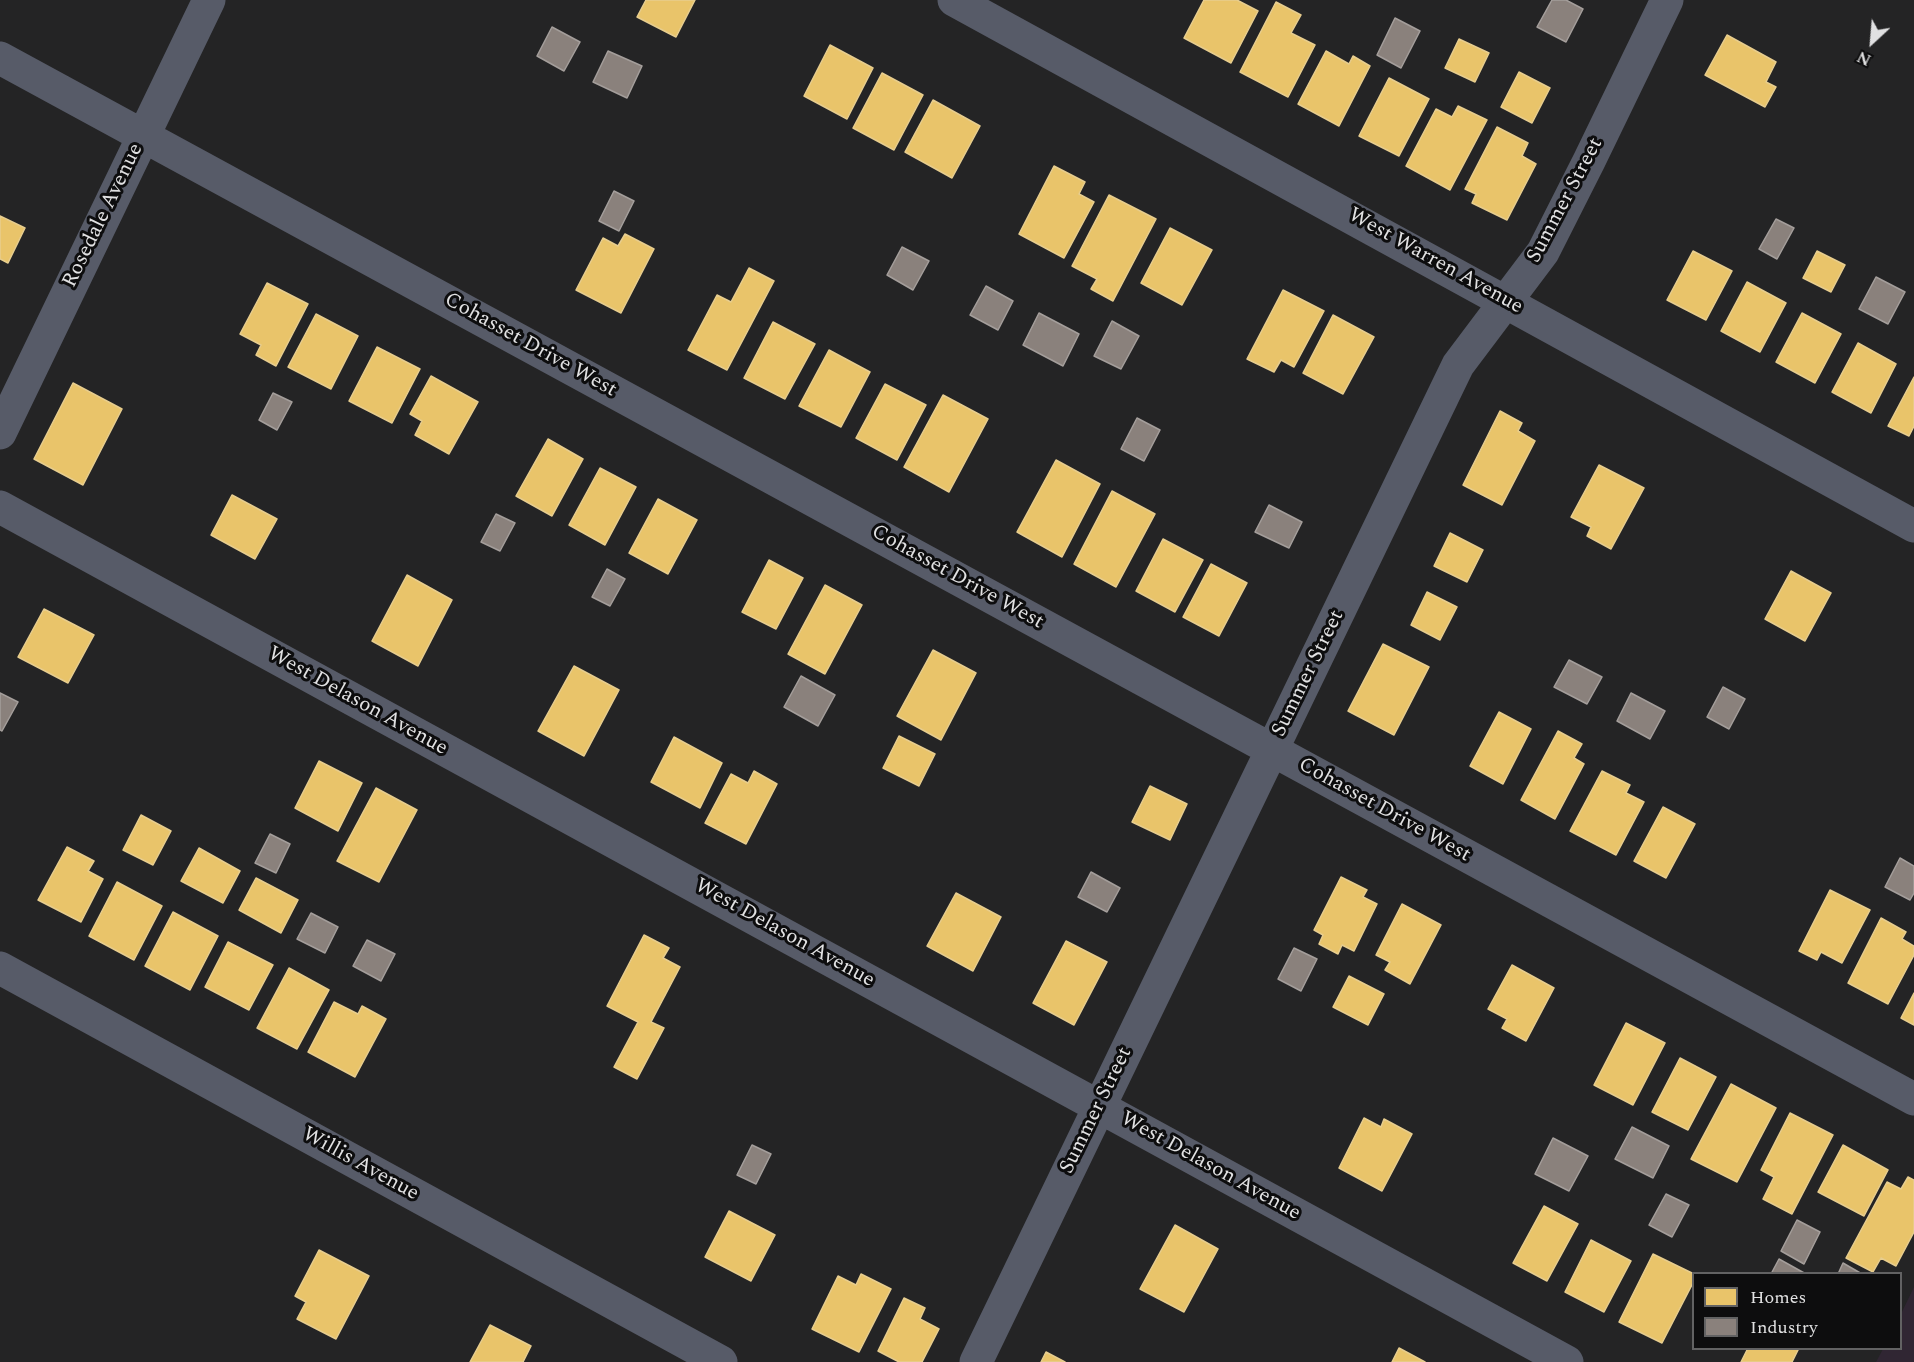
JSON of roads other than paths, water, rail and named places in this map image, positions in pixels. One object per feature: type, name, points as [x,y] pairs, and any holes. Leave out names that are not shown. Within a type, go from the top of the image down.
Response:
[{"type":"street","name":"Rosedale Avenue","points":[[0,433],[209,0]]},
{"type":"street","name":"West Warren Avenue","points":[[954,0],[1914,526]]},
{"type":"street","name":"Summer Street","points":[[976,1362],[1458,365],[1543,252],[1667,0]]},
{"type":"street","name":"Cohasset Drive West","points":[[0,58],[1914,1099]]},
{"type":"street","name":"West Delason Avenue","points":[[0,507],[1567,1362]]},
{"type":"street","name":"Willis Avenue","points":[[0,968],[721,1362]]}]
